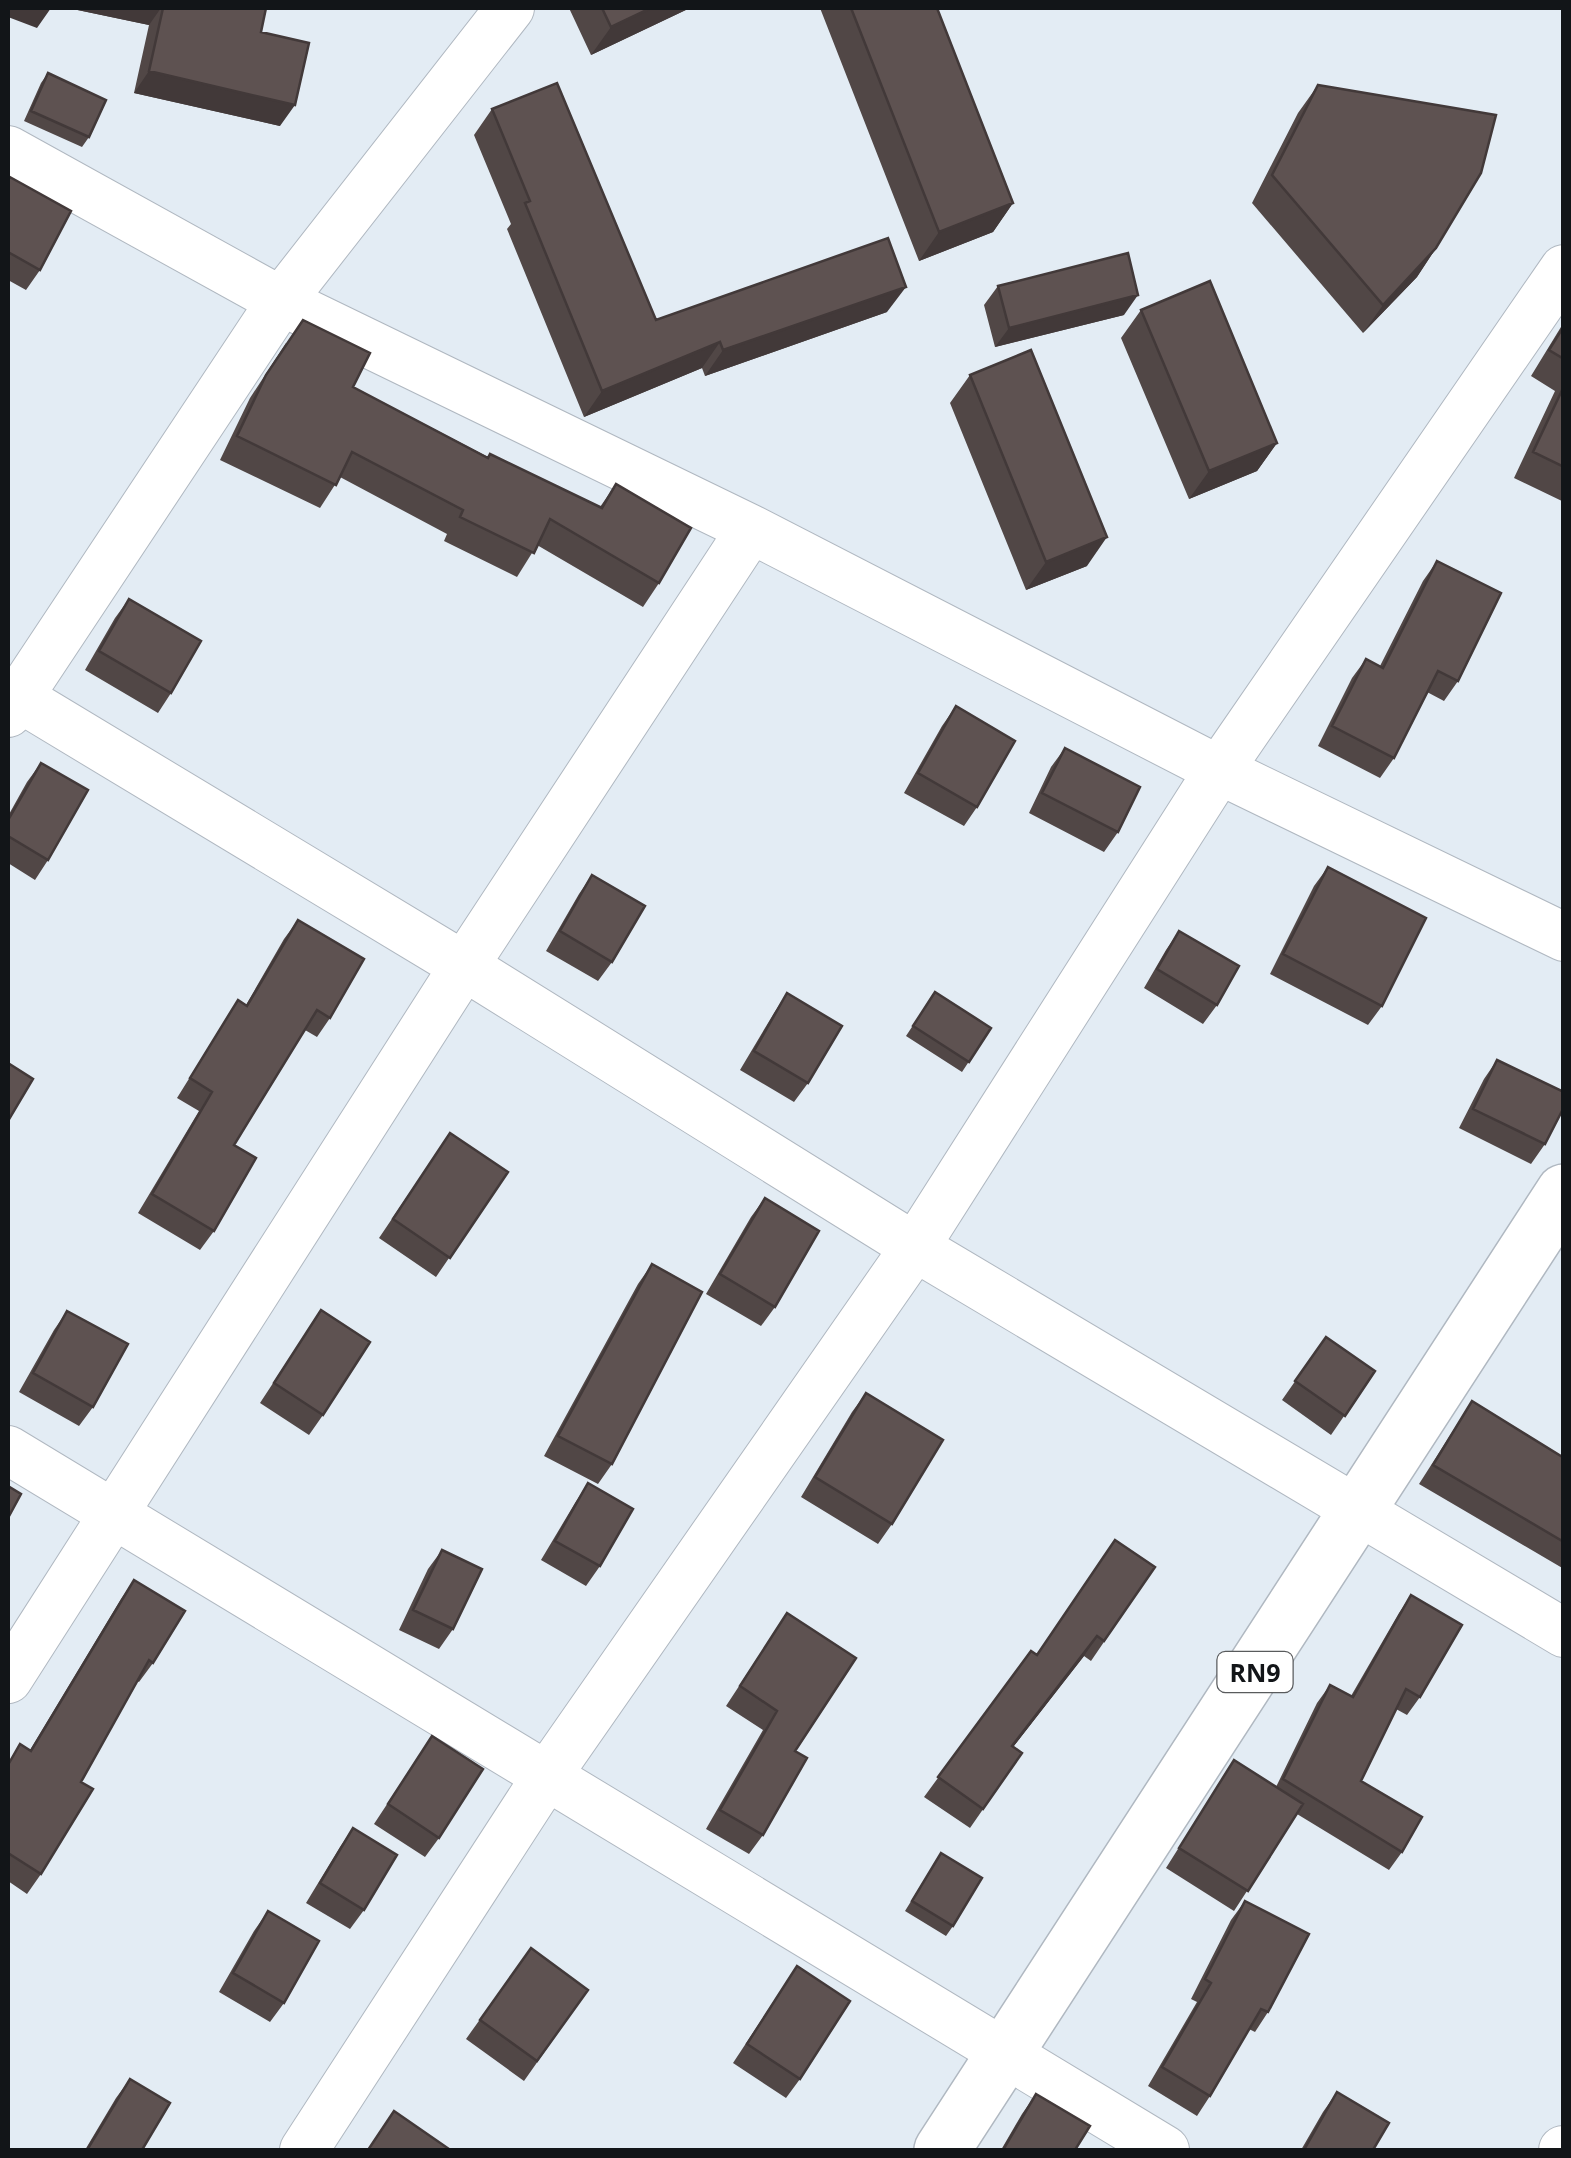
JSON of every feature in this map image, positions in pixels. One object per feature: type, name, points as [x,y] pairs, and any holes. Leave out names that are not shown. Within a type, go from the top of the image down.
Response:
[{"type":"main road","name":"RN9","points":[[942,2150],[1564,1192]]},
{"type":"street","points":[[510,8],[281,301],[11,700],[464,966],[915,1247],[1564,1633]]},
{"type":"street","points":[[8,150],[281,301],[751,530],[1220,770],[1564,937]]},
{"type":"street","points":[[304,2150],[546,1777],[915,1247],[1220,770],[1564,269]]},
{"type":"street","points":[[8,1679],[464,966],[751,530]]},
{"type":"street","points":[[8,1450],[1004,2056],[1166,2150]]},
{"type":"building","points":[[163,8],[266,8],[261,32],[309,43],[295,105],[149,71]]},
{"type":"building","points":[[602,8],[651,8],[611,27]]},
{"type":"building","points":[[851,8],[937,8],[1013,203],[939,232]]},
{"type":"building","points":[[48,73],[106,100],[89,137],[31,111]]},
{"type":"building","points":[[557,83],[656,320],[888,238],[906,287],[723,350],[720,342],[602,391],[525,203],[530,201],[492,109]]},
{"type":"building","points":[[1318,85],[1496,115],[1481,173],[1436,248],[1383,305],[1272,175]]},
{"type":"building","points":[[8,176],[71,211],[40,270],[8,252]]},
{"type":"building","points":[[1128,253],[1138,295],[1009,328],[998,286]]},
{"type":"building","points":[[1210,281],[1277,443],[1209,471],[1141,310]]},
{"type":"building","points":[[303,320],[370,353],[353,387],[488,458],[490,454],[602,508],[616,484],[691,528],[659,583],[550,519],[534,553],[460,517],[463,510],[352,452],[336,485],[237,436],[266,375]]},
{"type":"building","points":[[1564,326],[1564,359],[1549,350]]},
{"type":"building","points":[[1031,350],[1107,537],[1046,562],[970,375]]},
{"type":"building","points":[[1564,386],[1564,467],[1533,452]]},
{"type":"building","points":[[1437,561],[1501,593],[1458,681],[1438,671],[1394,758],[1332,726],[1366,659],[1383,668]]},
{"type":"building","points":[[129,599],[201,641],[171,693],[99,651]]},
{"type":"building","points":[[956,706],[1015,741],[977,807],[918,773]]},
{"type":"building","points":[[1065,748],[1140,787],[1118,832],[1042,793]]},
{"type":"building","points":[[41,763],[88,790],[48,860],[8,836],[8,820]]},
{"type":"building","points":[[1328,867],[1426,918],[1382,1006],[1283,954]]},
{"type":"building","points":[[592,875],[645,906],[612,962],[560,931]]},
{"type":"building","points":[[298,920],[364,959],[330,1018],[317,1010],[234,1145],[256,1158],[214,1231],[152,1194],[212,1092],[190,1078],[238,1000],[247,1006]]},
{"type":"building","points":[[1179,931],[1239,966],[1217,1005],[1157,969]]},
{"type":"building","points":[[935,992],[991,1028],[969,1062],[913,1026]]},
{"type":"building","points":[[787,993],[842,1026],[808,1083],[754,1051]]},
{"type":"building","points":[[1497,1060],[1564,1092],[1564,1107],[1545,1144],[1473,1109]]},
{"type":"building","points":[[8,1063],[33,1079],[8,1121]]},
{"type":"building","points":[[450,1133],[508,1172],[450,1258],[393,1219]]},
{"type":"building","points":[[765,1198],[819,1231],[775,1307],[720,1274]]},
{"type":"building","points":[[652,1264],[702,1292],[612,1464],[558,1436]]},
{"type":"building","points":[[321,1310],[370,1342],[323,1415],[274,1383]]},
{"type":"building","points":[[67,1311],[128,1344],[93,1407],[33,1373]]},
{"type":"building","points":[[1326,1337],[1375,1371],[1345,1416],[1295,1381]]},
{"type":"building","points":[[866,1393],[943,1440],[892,1524],[815,1477]]},
{"type":"building","points":[[1472,1401],[1564,1458],[1564,1542],[1433,1465]]},
{"type":"building","points":[[588,1483],[633,1509],[600,1566],[555,1541]]},
{"type":"building","points":[[8,1486],[21,1494],[8,1518]]},
{"type":"building","points":[[1115,1540],[1155,1567],[1104,1641],[1097,1636],[1012,1746],[1022,1753],[983,1809],[938,1777],[1031,1651],[1037,1655]]},
{"type":"building","points":[[442,1550],[482,1569],[453,1629],[413,1610]]},
{"type":"building","points":[[134,1580],[185,1611],[153,1663],[149,1660],[81,1782],[93,1789],[41,1874],[8,1853],[8,1765],[20,1744],[31,1751]]},
{"type":"building","points":[[1411,1595],[1462,1625],[1420,1697],[1406,1689],[1361,1781],[1422,1817],[1402,1852],[1283,1779],[1330,1685],[1353,1697]]},
{"type":"building","points":[[787,1613],[856,1658],[795,1751],[807,1758],[763,1835],[720,1810],[777,1711],[740,1686]]},
{"type":"building","points":[[432,1736],[483,1769],[439,1838],[388,1804]]},
{"type":"building","points":[[1234,1760],[1303,1804],[1248,1891],[1179,1848]]},
{"type":"building","points":[[353,1828],[397,1855],[364,1910],[320,1883]]},
{"type":"building","points":[[941,1853],[982,1878],[953,1926],[912,1901]]},
{"type":"building","points":[[1245,1901],[1309,1934],[1268,2012],[1261,2009],[1210,2096],[1162,2067],[1211,1983],[1205,1979]]},
{"type":"building","points":[[268,1911],[319,1941],[284,2003],[233,1973]]},
{"type":"building","points":[[531,1948],[588,1990],[537,2061],[480,2020]]},
{"type":"building","points":[[797,1966],[850,2001],[800,2079],[747,2044]]},
{"type":"building","points":[[130,2079],[170,2103],[142,2150],[87,2150]]},
{"type":"building","points":[[1337,2092],[1389,2123],[1373,2150],[1304,2150]]},
{"type":"building","points":[[1036,2094],[1090,2126],[1075,2150],[1003,2150]]},
{"type":"building","points":[[394,2111],[449,2149],[368,2150]]}]
